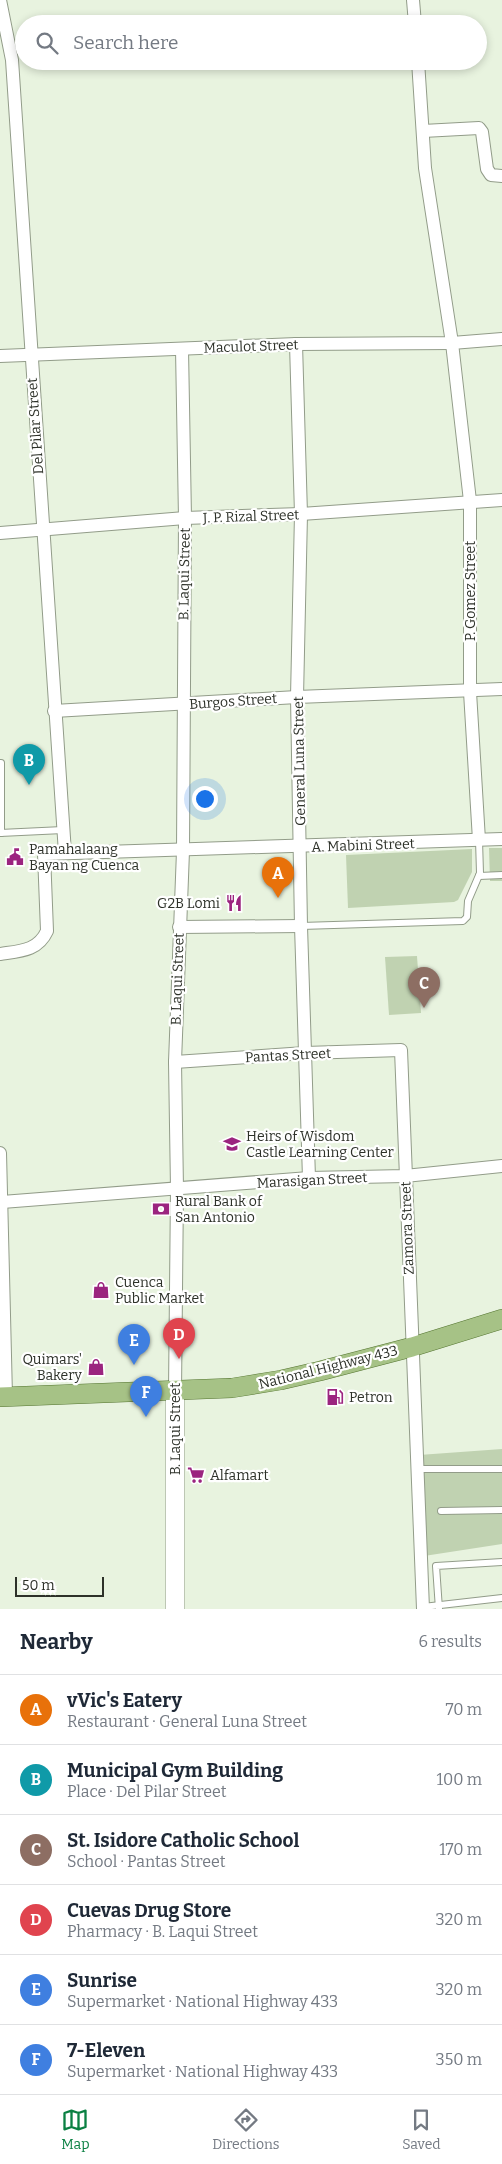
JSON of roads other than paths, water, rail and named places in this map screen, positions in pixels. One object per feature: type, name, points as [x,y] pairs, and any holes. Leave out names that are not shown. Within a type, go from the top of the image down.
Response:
[{"type":"main road","name":"National Highway 433","points":[[3,1397],[174,1392],[232,1388],[281,1380],[412,1346],[502,1319]]},
{"type":"main road","name":"B. Laqui Street","points":[[174,1392],[174,1609]]},
{"type":"street","name":"Del Pilar Street","points":[[0,0],[12,60],[54,711],[65,853]]},
{"type":"street","points":[[414,0],[415,15]]},
{"type":"street","name":"P. Gomez Street","points":[[419,70],[425,168],[452,343],[470,501],[470,692],[478,840]]},
{"type":"street","points":[[423,131],[479,128],[482,132],[487,169],[490,175],[502,176]]},
{"type":"street","name":"Maculot Street","points":[[0,356],[296,344],[452,343],[502,339]]},
{"type":"street","name":"General Luna Street","points":[[296,344],[302,514],[298,697],[301,926],[309,1178]]},
{"type":"street","name":"B. Laqui Street","points":[[174,1392],[177,1190],[175,1062],[179,927],[184,851],[182,705],[185,518],[182,349]]},
{"type":"street","name":"J. P. Rizal Street","points":[[0,533],[185,518],[302,514],[502,500]]},
{"type":"street","name":"Burgos Street","points":[[54,711],[298,697],[470,692],[502,689]]},
{"type":"street","name":"A. Mabini Street","points":[[0,954],[27,950],[44,939],[47,931],[44,854],[184,851],[502,839]]},
{"type":"street","points":[[179,927],[301,926]]},
{"type":"street","name":"Pantas Street","points":[[175,1062],[305,1053],[401,1050]]},
{"type":"street","name":"Zamora Street","points":[[401,1050],[416,1469],[423,1608]]},
{"type":"street","points":[[0,1155],[3,1397]]},
{"type":"street","name":"Marasigan Street","points":[[2,1202],[177,1190],[309,1178],[405,1176],[502,1166]]},
{"type":"lane","points":[[1,763],[0,833],[63,830]]},
{"type":"lane","points":[[301,926],[463,921],[467,917],[470,894],[479,876],[478,840]]},
{"type":"lane","points":[[479,876],[502,875]]},
{"type":"lane","points":[[416,1469],[502,1468]]},
{"type":"lane","points":[[441,1511],[502,1510]]},
{"type":"lane","points":[[439,1607],[436,1566],[502,1562]]},
{"type":"lane","points":[[423,1608],[502,1598]]},
{"type":"place","name":"Municipal Gym Building","points":[[29,785]]},
{"type":"place","name":"Pamahalaang Bayan ng Cuenca","points":[[15,857]]},
{"type":"place","name":"vVic's Eatery","points":[[278,898]]},
{"type":"place","name":"G2B Lomi","points":[[234,903]]},
{"type":"place","name":"St. Isidore Catholic School","points":[[424,1008]]},
{"type":"place","name":"Heirs of Wisdom Castle Learning Center","points":[[232,1144]]},
{"type":"place","name":"Rural Bank of San Antonio","points":[[161,1209]]},
{"type":"place","name":"Cuenca Public Market","points":[[101,1290]]},
{"type":"place","name":"Cuevas Drug Store","points":[[179,1359]]},
{"type":"place","name":"Sunrise","points":[[134,1365]]},
{"type":"place","name":"Quimars' Bakery","points":[[96,1367]]},
{"type":"place","name":"Petron","points":[[335,1397]]},
{"type":"place","name":"7-Eleven","points":[[146,1417]]},
{"type":"place","name":"Alfamart","points":[[196,1475]]}]
